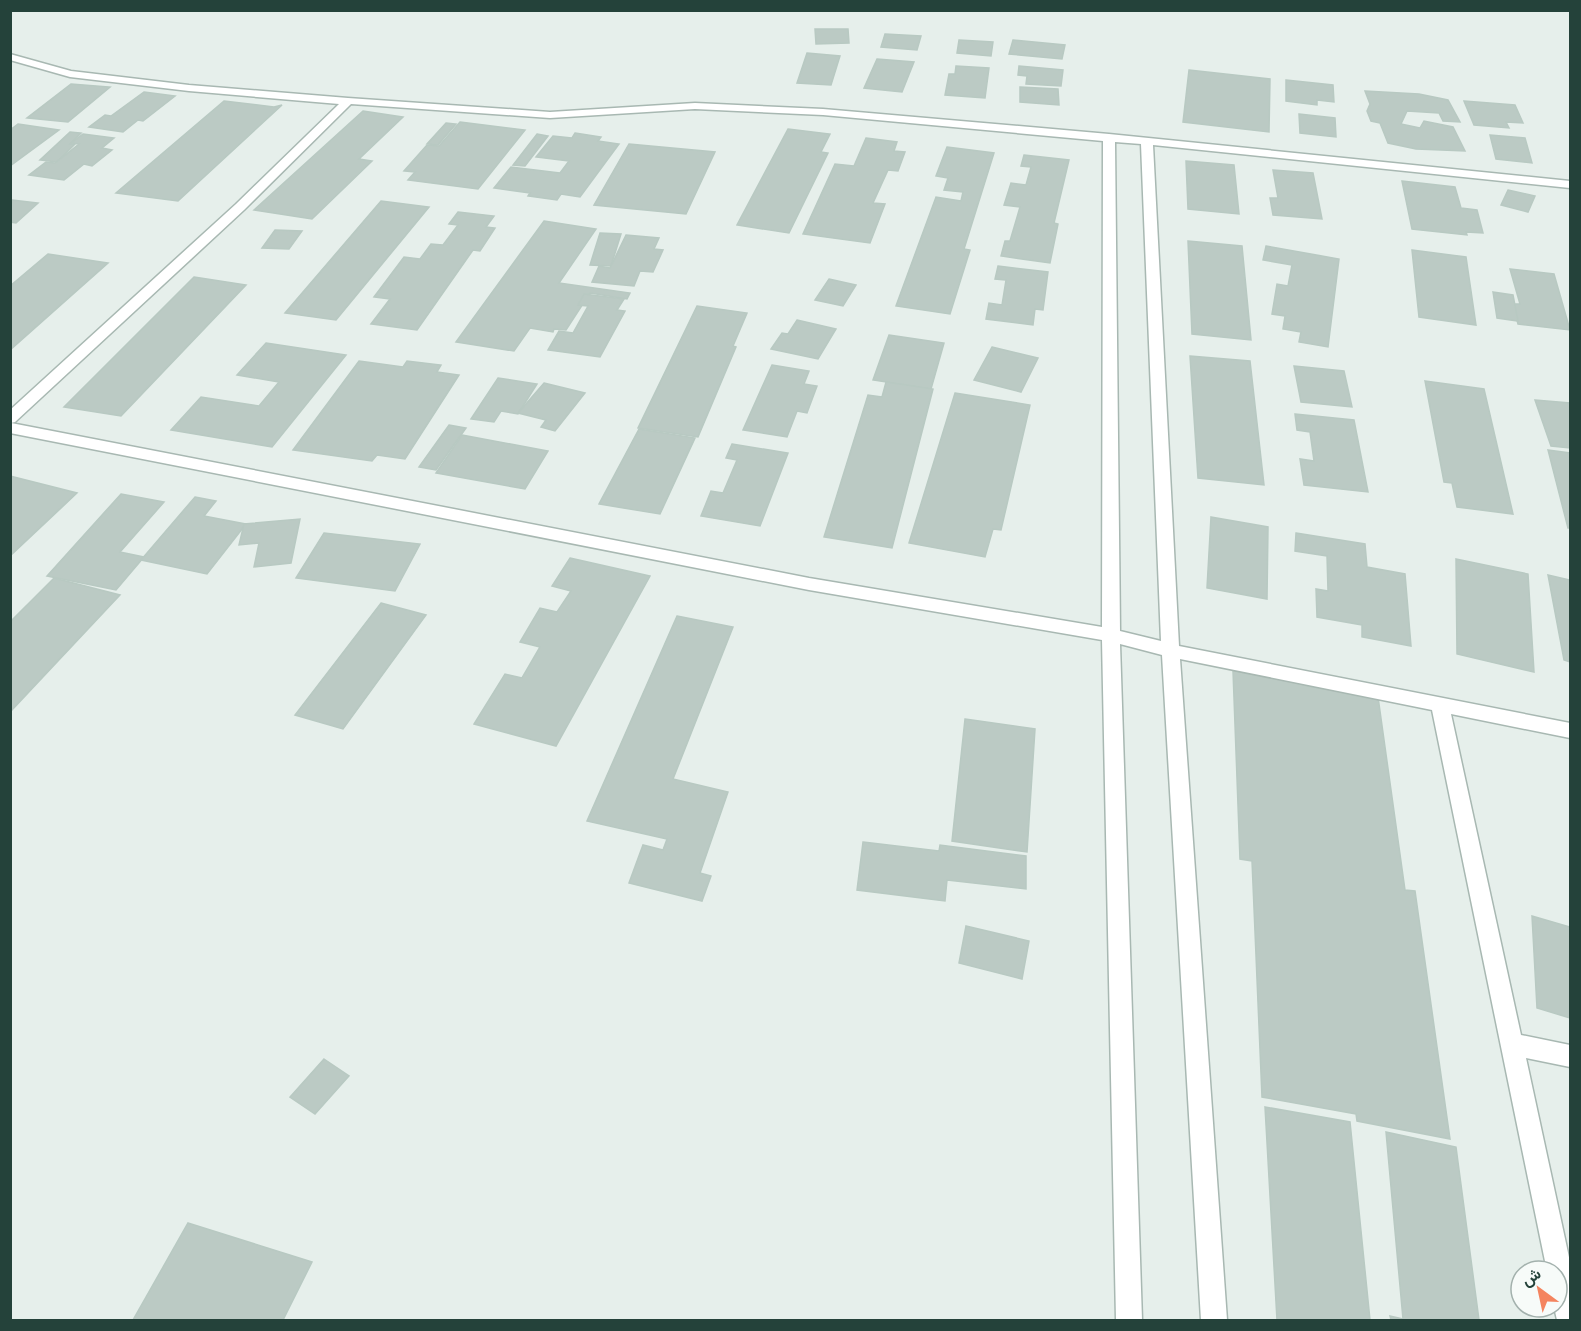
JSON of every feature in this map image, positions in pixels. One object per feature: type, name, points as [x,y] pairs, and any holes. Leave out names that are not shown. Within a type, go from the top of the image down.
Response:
[{"type":"street","points":[[10,57],[70,74],[189,88],[348,102],[550,115],[695,106],[733,106],[1109,137],[1570,186]]},
{"type":"street","points":[[10,419],[240,207],[348,102]]},
{"type":"street","points":[[1109,137],[1111,635],[1129,1320]]},
{"type":"street","points":[[1147,141],[1167,601],[1214,1320]]},
{"type":"street","points":[[10,428],[809,584],[1111,635],[1172,651],[1570,730]]},
{"type":"street","points":[[1440,704],[1570,1320]]},
{"type":"street","points":[[1512,1044],[1570,1056]]},
{"type":"building","points":[[815,29],[848,29],[849,43],[816,44]]},
{"type":"building","points":[[885,34],[921,36],[917,50],[881,47]]},
{"type":"building","points":[[959,40],[993,42],[991,56],[957,53]]},
{"type":"building","points":[[1013,40],[1065,45],[1062,59],[1009,54]]},
{"type":"building","points":[[807,53],[840,56],[831,85],[797,83]]},
{"type":"building","points":[[877,59],[914,62],[902,92],[864,88]]},
{"type":"building","points":[[956,66],[989,68],[985,98],[945,95],[949,74],[955,74]]},
{"type":"building","points":[[1019,66],[1063,70],[1061,86],[1026,84],[1027,76],[1018,75]]},
{"type":"building","points":[[1189,70],[1270,79],[1269,132],[1183,122]]},
{"type":"building","points":[[1286,80],[1333,85],[1334,102],[1317,100],[1317,105],[1286,101]]},
{"type":"building","points":[[71,84],[110,87],[68,122],[27,118]]},
{"type":"building","points":[[1020,87],[1058,89],[1059,105],[1020,102]]},
{"type":"building","points":[[1365,91],[1419,94],[1448,100],[1460,122],[1443,121],[1439,113],[1407,111],[1401,124],[1420,128],[1424,121],[1453,127],[1465,151],[1416,149],[1388,143],[1380,123],[1371,121],[1367,111],[1370,104]]},
{"type":"building","points":[[144,92],[175,96],[143,121],[138,120],[123,132],[89,127],[105,115],[111,116]]},
{"type":"building","points":[[224,101],[274,107],[282,105],[178,201],[116,193]]},
{"type":"building","points":[[1464,101],[1515,105],[1523,123],[1506,122],[1509,128],[1474,125]]},
{"type":"building","points":[[363,111],[403,117],[359,159],[372,161],[312,219],[254,210]]},
{"type":"building","points":[[1299,114],[1335,118],[1336,137],[1300,133]]},
{"type":"building","points":[[460,122],[525,130],[478,189],[408,180],[415,172],[404,171],[427,145],[439,146]]},
{"type":"building","points":[[446,123],[456,124],[438,145],[427,144]]},
{"type":"building","points":[[18,124],[59,130],[10,166],[10,130]]},
{"type":"building","points":[[788,129],[830,134],[821,152],[828,153],[789,233],[737,225]]},
{"type":"building","points":[[70,132],[81,133],[70,144],[75,144],[57,162],[40,160]]},
{"type":"building","points":[[575,133],[601,137],[598,141],[619,144],[580,197],[561,194],[557,200],[528,196],[530,193],[494,188],[511,167],[560,173],[569,161],[536,157],[553,136],[572,138]]},
{"type":"building","points":[[83,134],[114,138],[102,148],[112,150],[92,166],[84,164],[64,180],[29,175],[46,162],[55,163],[79,144],[71,143]]},
{"type":"building","points":[[537,134],[548,136],[525,166],[513,165]]},
{"type":"building","points":[[1490,135],[1525,138],[1532,163],[1496,159]]},
{"type":"building","points":[[866,138],[897,142],[894,151],[905,152],[898,171],[888,170],[873,203],[885,204],[870,243],[803,234],[835,164],[854,166]]},
{"type":"building","points":[[629,144],[715,152],[686,214],[594,205]]},
{"type":"building","points":[[947,147],[994,153],[964,249],[970,250],[950,314],[896,306],[936,197],[961,201],[963,192],[944,190],[948,178],[936,176]]},
{"type":"building","points":[[1024,155],[1069,160],[1054,223],[1058,224],[1050,263],[1001,256],[1005,241],[1010,241],[1020,207],[1004,205],[1011,183],[1026,185],[1031,167],[1021,166]]},
{"type":"building","points":[[1186,161],[1234,165],[1239,214],[1188,209]]},
{"type":"building","points":[[1273,170],[1313,173],[1322,219],[1273,215],[1270,198],[1278,198]]},
{"type":"building","points":[[1402,181],[1455,187],[1461,208],[1477,210],[1483,233],[1466,232],[1467,235],[1412,229]]},
{"type":"building","points":[[1508,190],[1535,196],[1528,212],[1501,205]]},
{"type":"building","points":[[12,200],[38,203],[16,223],[10,222]]},
{"type":"building","points":[[381,201],[429,207],[336,320],[285,313]]},
{"type":"building","points":[[458,212],[494,216],[486,227],[495,228],[480,251],[473,250],[417,330],[371,324],[390,299],[374,297],[404,257],[420,259],[431,244],[443,245],[458,225],[449,224]]},
{"type":"building","points":[[544,221],[596,229],[559,283],[630,293],[627,299],[590,293],[566,330],[554,329],[553,332],[530,328],[514,351],[456,342]]},
{"type":"building","points":[[275,230],[302,231],[289,249],[262,248]]},
{"type":"building","points":[[600,233],[621,234],[611,266],[590,265]]},
{"type":"building","points":[[626,235],[659,238],[654,249],[663,250],[653,272],[640,271],[634,286],[592,282],[599,266],[610,268]]},
{"type":"building","points":[[1188,241],[1242,246],[1251,340],[1192,334]]},
{"type":"building","points":[[1266,246],[1339,259],[1328,347],[1299,342],[1301,332],[1283,329],[1285,316],[1272,314],[1277,284],[1288,286],[1292,265],[1263,260]]},
{"type":"building","points":[[1412,250],[1466,257],[1476,325],[1419,317]]},
{"type":"building","points":[[48,254],[108,263],[10,350],[10,286]]},
{"type":"building","points":[[998,266],[1048,272],[1043,310],[1035,309],[1033,325],[986,319],[989,303],[1002,305],[1006,280],[995,279]]},
{"type":"building","points":[[1510,269],[1554,274],[1570,330],[1518,324],[1513,304],[1520,304]]},
{"type":"building","points":[[194,277],[246,285],[121,416],[64,407]]},
{"type":"building","points":[[829,279],[856,285],[843,306],[815,300]]},
{"type":"building","points":[[1493,292],[1513,295],[1518,321],[1497,318]]},
{"type":"building","points":[[584,294],[624,299],[617,310],[625,311],[600,357],[548,350],[559,331],[573,333],[588,306],[578,305]]},
{"type":"building","points":[[697,306],[747,313],[733,346],[736,347],[698,437],[638,428]]},
{"type":"building","points":[[797,320],[836,329],[818,359],[771,349],[782,333],[788,334]]},
{"type":"building","points":[[889,335],[944,343],[931,389],[873,380]]},
{"type":"building","points":[[266,343],[346,355],[272,447],[171,430],[201,397],[259,406],[279,382],[237,375]]},
{"type":"building","points":[[992,347],[1038,358],[1021,392],[974,380]]},
{"type":"building","points":[[1190,356],[1250,361],[1264,485],[1198,478]]},
{"type":"building","points":[[359,361],[403,367],[407,361],[441,365],[437,372],[459,375],[405,459],[377,455],[372,461],[293,450]]},
{"type":"building","points":[[772,365],[809,371],[804,384],[817,386],[807,413],[797,411],[787,437],[743,430]]},
{"type":"building","points":[[1294,366],[1344,371],[1352,407],[1301,402]]},
{"type":"building","points":[[498,378],[537,384],[518,414],[501,411],[494,422],[471,419]]},
{"type":"building","points":[[1425,381],[1484,389],[1513,514],[1457,507],[1452,483],[1444,482]]},
{"type":"building","points":[[886,382],[933,389],[892,548],[824,537],[868,395],[882,397]]},
{"type":"building","points":[[544,383],[585,393],[555,431],[541,427],[546,420],[518,413]]},
{"type":"building","points":[[955,393],[1030,405],[1001,530],[993,529],[985,557],[909,543]]},
{"type":"building","points":[[1535,400],[1570,403],[1570,448],[1551,446]]},
{"type":"building","points":[[1295,414],[1354,420],[1368,492],[1304,485],[1300,459],[1314,461],[1310,432],[1297,430]]},
{"type":"building","points":[[449,425],[466,428],[436,470],[419,467]]},
{"type":"building","points":[[639,429],[695,438],[660,514],[599,504]]},
{"type":"building","points":[[462,435],[548,451],[525,489],[436,473]]},
{"type":"building","points":[[732,444],[788,453],[760,526],[701,516],[711,491],[723,493],[737,460],[726,458]]},
{"type":"building","points":[[1548,450],[1570,453],[1570,528],[1568,528]]},
{"type":"building","points":[[10,476],[77,493],[10,556]]},
{"type":"building","points":[[121,494],[164,502],[120,552],[144,557],[116,590],[47,576]]},
{"type":"building","points":[[195,497],[216,501],[204,516],[246,524],[207,574],[141,560]]},
{"type":"building","points":[[1211,517],[1268,527],[1267,599],[1207,588]]},
{"type":"building","points":[[300,519],[291,563],[254,567],[259,543],[239,545],[244,524]]},
{"type":"building","points":[[324,533],[420,544],[395,591],[296,578]]},
{"type":"building","points":[[1296,533],[1365,544],[1367,567],[1405,574],[1411,646],[1362,637],[1362,625],[1317,617],[1316,589],[1328,591],[1327,556],[1295,551]]},
{"type":"building","points":[[570,558],[650,576],[556,746],[474,724],[505,674],[522,678],[540,647],[520,642],[540,608],[557,612],[571,591],[552,586]]},
{"type":"building","points":[[1456,559],[1528,574],[1534,672],[1457,654]]},
{"type":"building","points":[[1548,575],[1570,580],[1570,662],[1564,660]]},
{"type":"building","points":[[54,578],[120,595],[10,712],[10,622]]},
{"type":"building","points":[[381,603],[426,615],[343,729],[295,715]]},
{"type":"building","points":[[677,616],[733,627],[673,779],[728,792],[700,873],[711,876],[702,901],[629,883],[643,845],[663,850],[667,839],[587,821]]},
{"type":"building","points":[[1233,671],[1305,681],[1306,686],[1378,697],[1405,890],[1415,891],[1450,1139],[1357,1121],[1356,1114],[1262,1097],[1252,861],[1240,859]]},
{"type":"building","points":[[965,719],[1035,729],[1027,852],[952,841]]},
{"type":"building","points":[[863,842],[939,851],[940,845],[1026,856],[1026,889],[947,880],[945,901],[857,890]]},
{"type":"building","points":[[1532,916],[1570,927],[1570,1018],[1537,1008]]},
{"type":"building","points":[[966,926],[1029,941],[1022,979],[959,963]]},
{"type":"building","points":[[324,1059],[349,1076],[315,1114],[290,1097]]},
{"type":"building","points":[[1265,1107],[1350,1122],[1370,1320],[1277,1320]]},
{"type":"building","points":[[1386,1132],[1456,1147],[1479,1320],[1391,1320],[1390,1316],[1403,1319]]},
{"type":"building","points":[[188,1223],[312,1262],[283,1320],[133,1320]]}]
